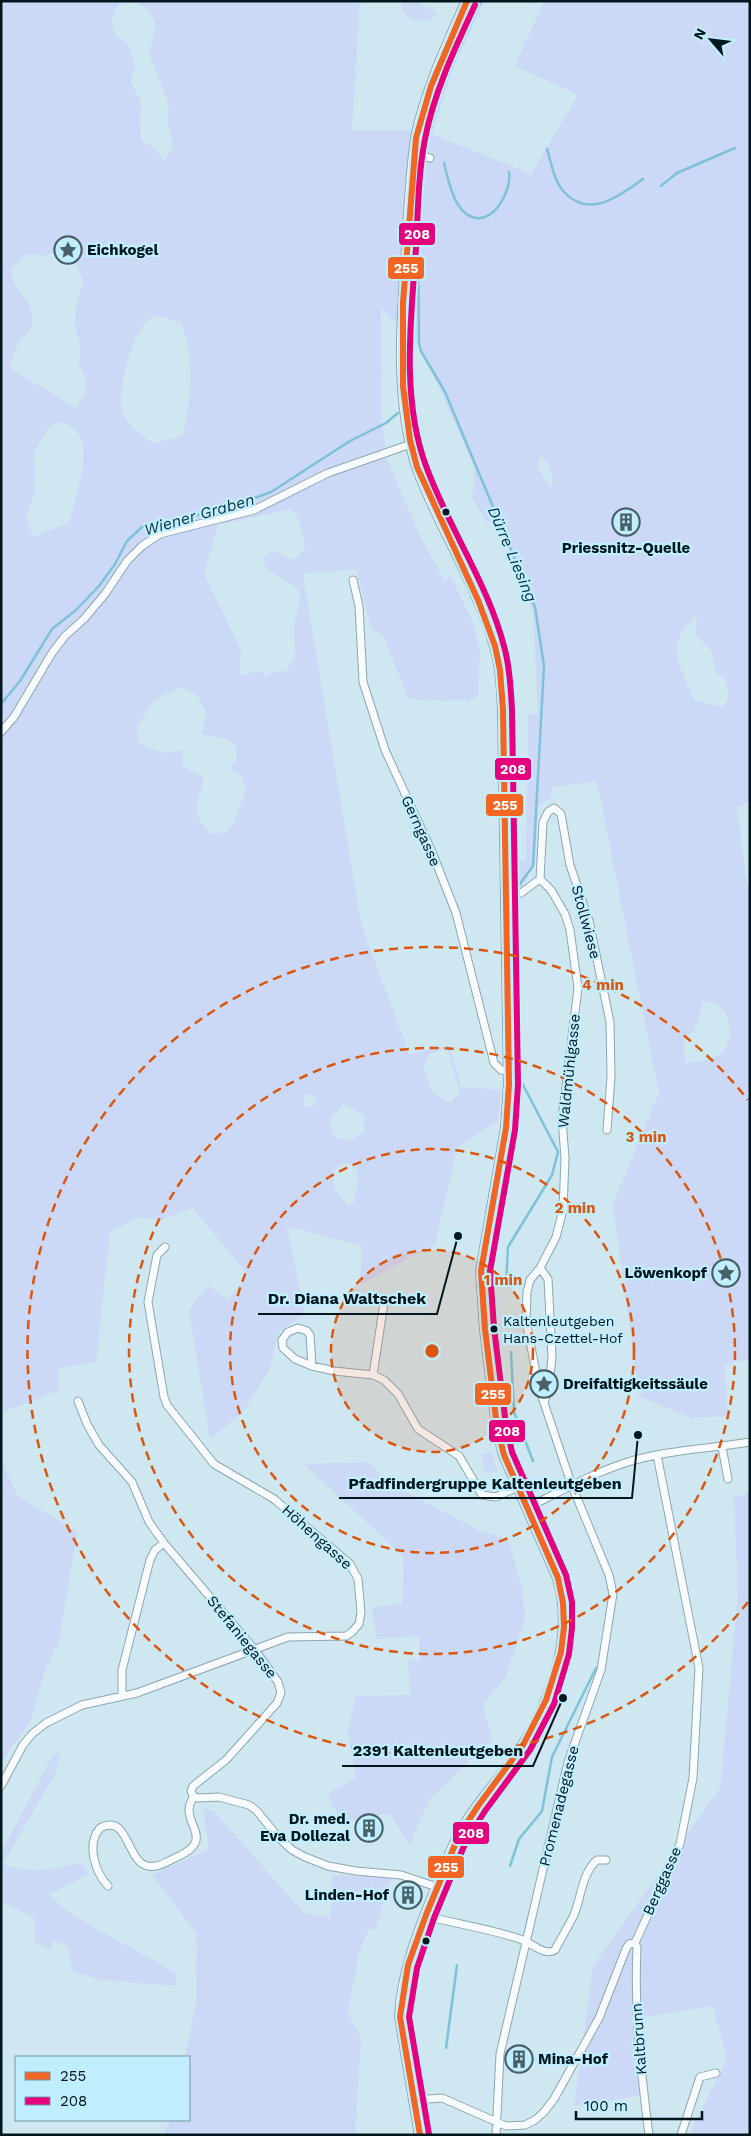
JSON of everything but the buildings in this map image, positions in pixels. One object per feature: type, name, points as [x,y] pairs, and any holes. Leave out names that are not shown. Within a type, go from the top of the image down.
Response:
[{"type":"main road","points":[[420,2135],[402,2030],[401,2002],[410,1962],[437,1887],[467,1822],[529,1735],[549,1693],[559,1663],[564,1632],[562,1593],[558,1578],[504,1455],[497,1426],[485,1328],[481,1271],[506,1128],[509,1071],[504,710],[495,647],[478,598],[424,484],[411,444],[405,408],[402,365],[402,325],[417,154],[426,102],[443,55],[467,1]]},
{"type":"street","points":[[417,154],[430,158]]},
{"type":"street","points":[[1,732],[14,717],[52,653],[89,613],[127,561],[142,546],[160,534],[254,510],[328,473],[411,444]]},
{"type":"street","name":"Gerngasse","points":[[353,580],[359,606],[363,682],[385,750],[432,852],[456,913],[494,1063],[501,1070],[509,1071]]},
{"type":"street","name":"Stollwiese","points":[[540,879],[544,822],[548,812],[554,808],[561,814],[570,865],[589,921],[610,1022],[611,1077],[607,1130]]},
{"type":"street","points":[[508,895],[522,893],[540,879]]},
{"type":"street","name":"Waldmühlgasse","points":[[540,879],[551,890],[565,914],[570,930],[578,988],[562,1119],[565,1158],[563,1210],[556,1237],[540,1268],[530,1280],[527,1292],[526,1321],[532,1360],[544,1404]]},
{"type":"street","name":"Höhengasse","points":[[1,1786],[23,1746],[32,1734],[46,1723],[82,1705],[137,1693],[288,1637],[342,1637],[352,1632],[359,1624],[361,1616],[357,1575],[348,1561],[274,1499],[214,1464],[167,1405],[148,1302],[157,1255],[165,1247]]},
{"type":"street","points":[[540,1268],[548,1279],[552,1357],[549,1387],[544,1404]]},
{"type":"street","points":[[373,1375],[384,1303]]},
{"type":"street","points":[[312,1366],[310,1335],[307,1331],[298,1328],[288,1332],[282,1340],[283,1348],[295,1359],[312,1366],[334,1371],[373,1375],[384,1380],[398,1394],[418,1429],[459,1456],[482,1495],[496,1497],[517,1487]]},
{"type":"street","name":"Stefaniegasse","points":[[78,1401],[87,1424],[99,1445],[132,1482],[149,1522],[164,1543],[255,1650],[280,1685],[280,1698],[256,1728],[226,1760],[193,1786],[191,1792],[194,1797]]},
{"type":"street","name":"Promenadegasse","points":[[496,2135],[495,2121],[500,2054],[568,1762],[600,1670],[612,1604],[609,1575],[572,1486],[544,1404]]},
{"type":"street","points":[[527,1508],[613,1467],[657,1455],[750,1442]]},
{"type":"street","points":[[722,1446],[728,1479]]},
{"type":"street","name":"Berggasse","points":[[414,2100],[442,2098],[512,2127],[525,2125],[535,2120],[544,2112],[554,2099],[599,2018],[627,1946],[635,1943],[680,1844],[693,1778],[698,1668],[657,1455]]},
{"type":"street","points":[[122,1696],[122,1670],[150,1560],[155,1550],[164,1543]]},
{"type":"street","points":[[108,1886],[101,1879],[97,1870],[93,1848],[94,1839],[100,1828],[109,1825],[120,1829],[137,1860],[147,1866],[158,1866],[190,1852],[195,1845],[197,1836],[189,1810],[194,1797],[219,1797],[249,1804],[257,1810],[278,1837],[292,1850],[304,1857],[343,1869],[400,1874],[437,1887]]},
{"type":"street","points":[[426,1916],[527,1941],[547,1952],[554,1951],[574,1914],[591,1867],[597,1860],[606,1860]]},
{"type":"street","name":"Kaltbrunn","points":[[635,1943],[637,1947],[635,1987],[638,2056],[649,2135]]},
{"type":"street","points":[[681,2135],[700,2077],[716,2073]]},
{"type":"shaded area","points":[[1,1],[124,1],[116,8],[111,21],[116,35],[127,44],[136,66],[130,81],[140,100],[141,140],[153,147],[165,161],[173,146],[167,121],[169,105],[149,54],[156,25],[149,11],[135,1],[360,1],[352,130],[412,130],[425,132],[443,79],[475,1],[485,1],[454,65],[432,134],[531,174],[578,95],[515,66],[544,1],[750,1],[750,802],[737,807],[747,887],[750,886],[750,1359],[725,1364],[728,1416],[691,1418],[639,1396],[613,1204],[659,1093],[597,781],[553,787],[551,799],[544,801],[538,807],[535,863],[520,890],[511,891],[511,867],[517,867],[518,860],[526,860],[528,714],[538,714],[533,612],[498,520],[487,523],[472,498],[475,469],[421,346],[381,308],[382,427],[387,458],[417,530],[444,580],[451,577],[471,618],[480,649],[478,696],[467,701],[409,699],[383,636],[371,627],[356,569],[303,574],[361,923],[409,1054],[449,1045],[461,1087],[501,1090],[498,1121],[457,1148],[435,1244],[360,1285],[362,1246],[287,1226],[305,1314],[279,1332],[269,1370],[244,1411],[210,1439],[189,1310],[208,1285],[228,1300],[248,1274],[192,1208],[161,1220],[141,1217],[110,1232],[96,1362],[57,1369],[59,1390],[1,1413]],"holes":[[[59,250],[68,261],[77,266],[84,282],[77,301],[75,321],[81,353],[78,364],[86,379],[85,393],[76,408],[10,368],[16,349],[33,322],[30,307],[16,287],[12,275],[12,268],[28,254],[44,256]],[[160,316],[181,323],[190,365],[190,393],[183,436],[153,443],[135,430],[127,421],[122,410],[121,401],[124,377],[131,351],[141,329],[150,319]],[[57,421],[68,425],[79,435],[83,448],[80,481],[69,523],[33,537],[26,516],[35,492],[34,453],[47,430]],[[541,456],[552,472],[552,485],[549,486],[537,466]],[[292,509],[301,524],[305,548],[294,560],[272,551],[262,559],[267,569],[298,589],[300,599],[294,626],[295,657],[286,671],[272,672],[266,676],[261,671],[240,675],[241,650],[204,574],[218,525]],[[697,615],[695,634],[712,652],[715,673],[724,677],[729,693],[722,707],[702,701],[695,701],[680,666],[677,646],[680,636]],[[182,687],[197,695],[206,713],[201,734],[228,739],[236,746],[237,759],[229,768],[242,777],[246,791],[234,822],[227,832],[212,834],[200,821],[197,809],[204,778],[183,766],[182,750],[163,753],[139,743],[137,727],[155,699]],[[703,1001],[720,1007],[724,1011],[730,1026],[729,1038],[725,1049],[711,1059],[686,1063],[683,1053],[685,1036],[694,1032]],[[447,1048],[460,1092],[450,1103],[432,1092],[423,1067],[430,1054]],[[308,1093],[316,1097],[317,1102],[312,1107],[306,1107],[303,1098]],[[343,1104],[364,1115],[365,1130],[351,1142],[334,1136],[329,1121]],[[350,1163],[356,1167],[358,1181],[354,1203],[349,1205],[341,1198],[334,1186],[333,1171],[341,1164]]]},
{"type":"shaded area","points":[[402,1],[415,1],[439,14],[427,20],[414,20],[405,14],[402,8]]},
{"type":"shaded area","points":[[492,1451],[497,1470],[486,1473],[481,1455]]},
{"type":"shaded area","points":[[1,1459],[17,1495],[77,1532],[59,1641],[44,1673],[31,1720],[1,1763]]},
{"type":"shaded area","points":[[370,1462],[387,1482],[480,1531],[508,1539],[522,1588],[525,1618],[506,1676],[483,1705],[492,1740],[429,1800],[410,1845],[389,1813],[341,1823],[328,1793],[356,1778],[348,1733],[355,1696],[410,1695],[408,1660],[420,1661],[419,1636],[376,1639],[372,1607],[402,1604],[404,1557],[304,1464]]},
{"type":"shaded area","points":[[750,1492],[750,2135],[689,2135],[727,2059],[713,2006],[632,2019],[639,2096],[574,2106],[593,1966],[720,1788],[738,1596],[734,1498]]},
{"type":"shaded area","points":[[60,1752],[56,1772],[3,1864],[23,1869],[42,1870],[81,1862],[89,1874],[49,1895],[74,1916],[176,1973],[177,1986],[99,1980],[72,1970],[68,1946],[52,1940],[51,1950],[35,1942],[34,1918],[4,1902],[1,1908],[1,1853],[52,1756]]},
{"type":"shaded area","points":[[203,1809],[213,1810],[304,1913],[330,1918],[332,1875],[392,1877],[375,1929],[369,1929],[359,1952],[348,2013],[361,2038],[355,2135],[164,2135],[170,2121],[190,2121],[190,2056],[185,2056],[197,1997],[196,1933],[152,1875],[209,1849]]},
{"type":"waterway","name":"Dürre Liesing","points":[[481,1],[445,84],[433,119],[424,162],[418,239],[419,343],[421,351],[445,392],[535,607],[544,666],[533,866],[517,888],[515,901],[519,1077],[558,1152],[552,1175],[508,1247],[506,1284]]},
{"type":"waterway","points":[[661,186],[677,173],[735,148]]},
{"type":"waterway","points":[[547,149],[553,171],[561,188],[574,200],[584,204],[605,202],[615,198],[643,179]]},
{"type":"waterway","points":[[444,163],[456,201],[466,214],[472,217],[480,218],[487,216],[500,204],[508,188],[509,172]]},
{"type":"waterway","name":"Wiener Graben","points":[[1,704],[20,681],[52,629],[76,610],[99,586],[115,564],[127,541],[142,527],[221,510],[271,492],[350,441],[386,423],[398,413]]},
{"type":"waterway","name":"Dürre Liesing","points":[[511,1352],[514,1412],[533,1461]]},
{"type":"waterway","name":"Dürre Liesing","points":[[510,1866],[519,1839],[542,1811],[552,1757],[596,1668]]},
{"type":"waterway","name":"Dürre Liesing","points":[[446,2048],[457,1965]]},
{"type":"transit line","name":"255","points":[[420,2135],[400,2017],[408,1965],[426,1915],[459,1835],[523,1745],[546,1700],[561,1652],[564,1627],[563,1603],[558,1578],[504,1455],[497,1427],[485,1329],[481,1271],[506,1128],[509,1084],[503,710],[500,670],[495,646],[478,600],[417,467],[410,440],[403,386],[403,303],[416,138],[431,86],[467,1]]},
{"type":"transit line","name":"208","points":[[429,2134],[409,2017],[417,1968],[434,1918],[467,1839],[530,1750],[554,1704],[569,1654],[572,1628],[572,1602],[566,1575],[512,1452],[506,1425],[494,1328],[490,1271],[515,1130],[518,1085],[512,710],[509,672],[505,650],[489,603],[426,466],[418,440],[411,386],[410,330],[421,166],[425,139],[440,87],[475,5]]},
{"type":"place","name":"Eichkogel","points":[[68,250]]},
{"type":"place","name":"Priessnitz-Quelle","points":[[626,522]]},
{"type":"place","name":"Dr. Diana Waltschek","points":[[458,1236]]},
{"type":"place","name":"Löwenkopf","points":[[726,1273]]},
{"type":"place","name":"Kaltenleutgeben Hans-Czettel-Hof","points":[[494,1329]]},
{"type":"place","name":"Dreifaltigkeitssäule","points":[[544,1384]]},
{"type":"place","name":"Pfadfindergruppe Kaltenleutgeben","points":[[638,1435]]},
{"type":"place","name":"2391 Kaltenleutgeben","points":[[563,1698]]},
{"type":"place","name":"Dr. med. Eva Dollezal","points":[[369,1828]]},
{"type":"place","name":"Linden-Hof","points":[[408,1895]]},
{"type":"place","name":"Mina-Hof","points":[[519,2059]]}]
